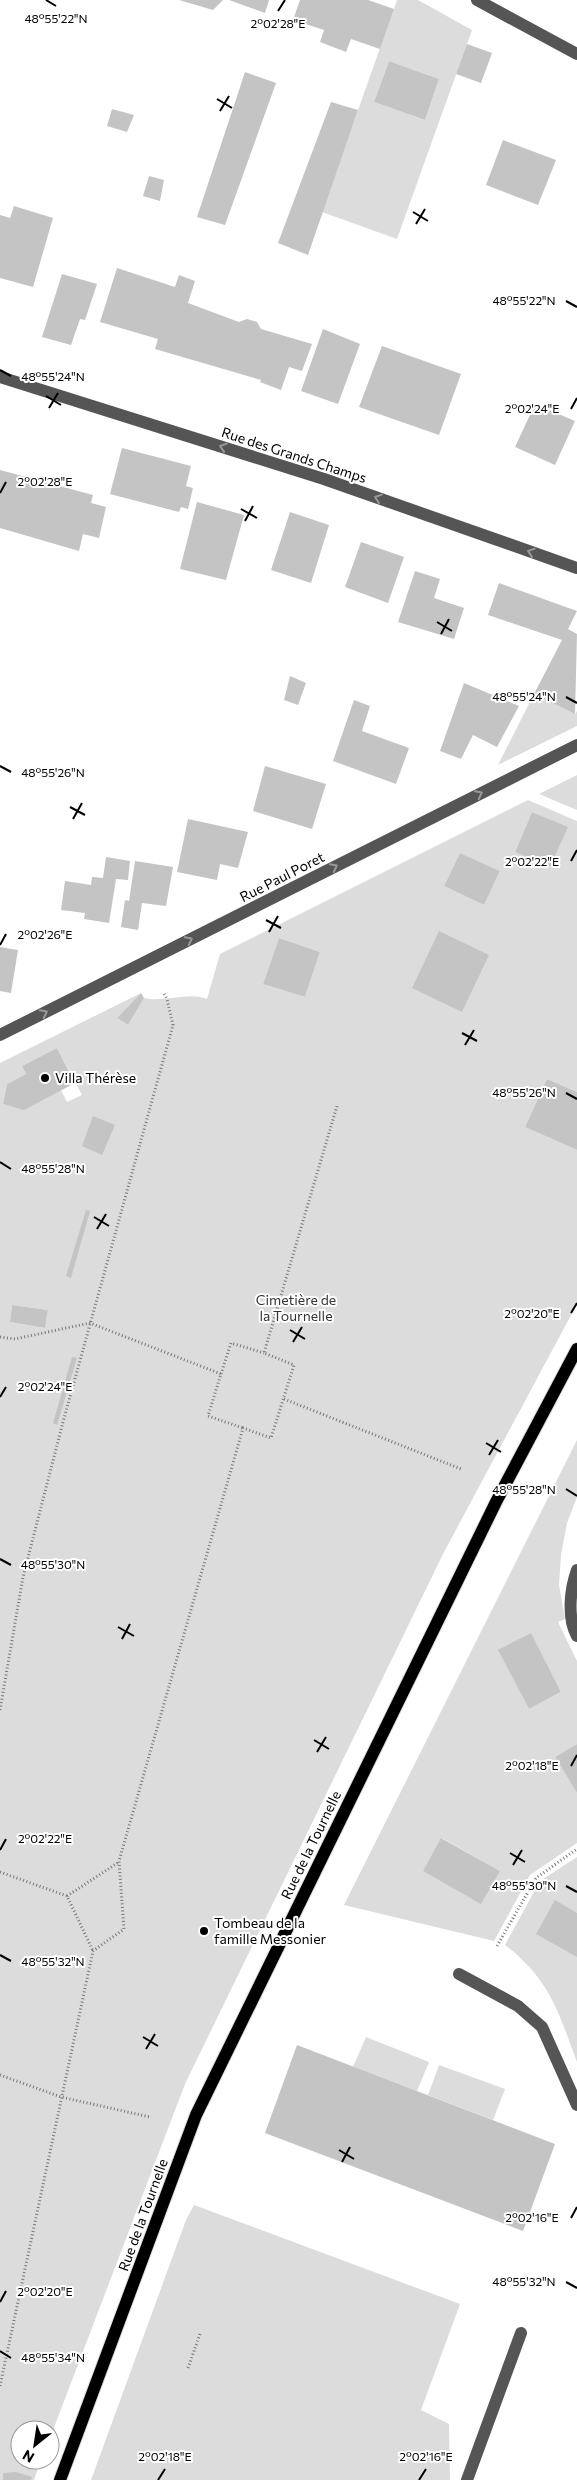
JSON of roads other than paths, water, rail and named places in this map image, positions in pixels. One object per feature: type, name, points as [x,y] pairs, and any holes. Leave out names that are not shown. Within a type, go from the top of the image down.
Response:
[{"type":"main road","name":"Rue de la Tournelle","points":[[60,2480],[196,2115],[496,1502],[577,1349]]},
{"type":"street","points":[[477,0],[577,54]]},
{"type":"street","name":"Rue des Grands Champs","points":[[0,377],[324,479],[577,568]]},
{"type":"street","name":"Rue Paul Poret","points":[[0,1035],[577,745]]},
{"type":"street","points":[[577,1570],[571,1585],[573,1628],[577,1636]]},
{"type":"street","points":[[459,1974],[518,2006],[542,2028],[577,2105]]},
{"type":"street","points":[[467,2480],[521,2333]]},
{"type":"place","name":"Villa Thérèse","points":[[45,1078]]},
{"type":"place","name":"Tombeau de la famille Messonier","points":[[204,1931]]},
{"type":"park label","name":"Cimetière de la Tournelle","points":[[296,1308]]}]
